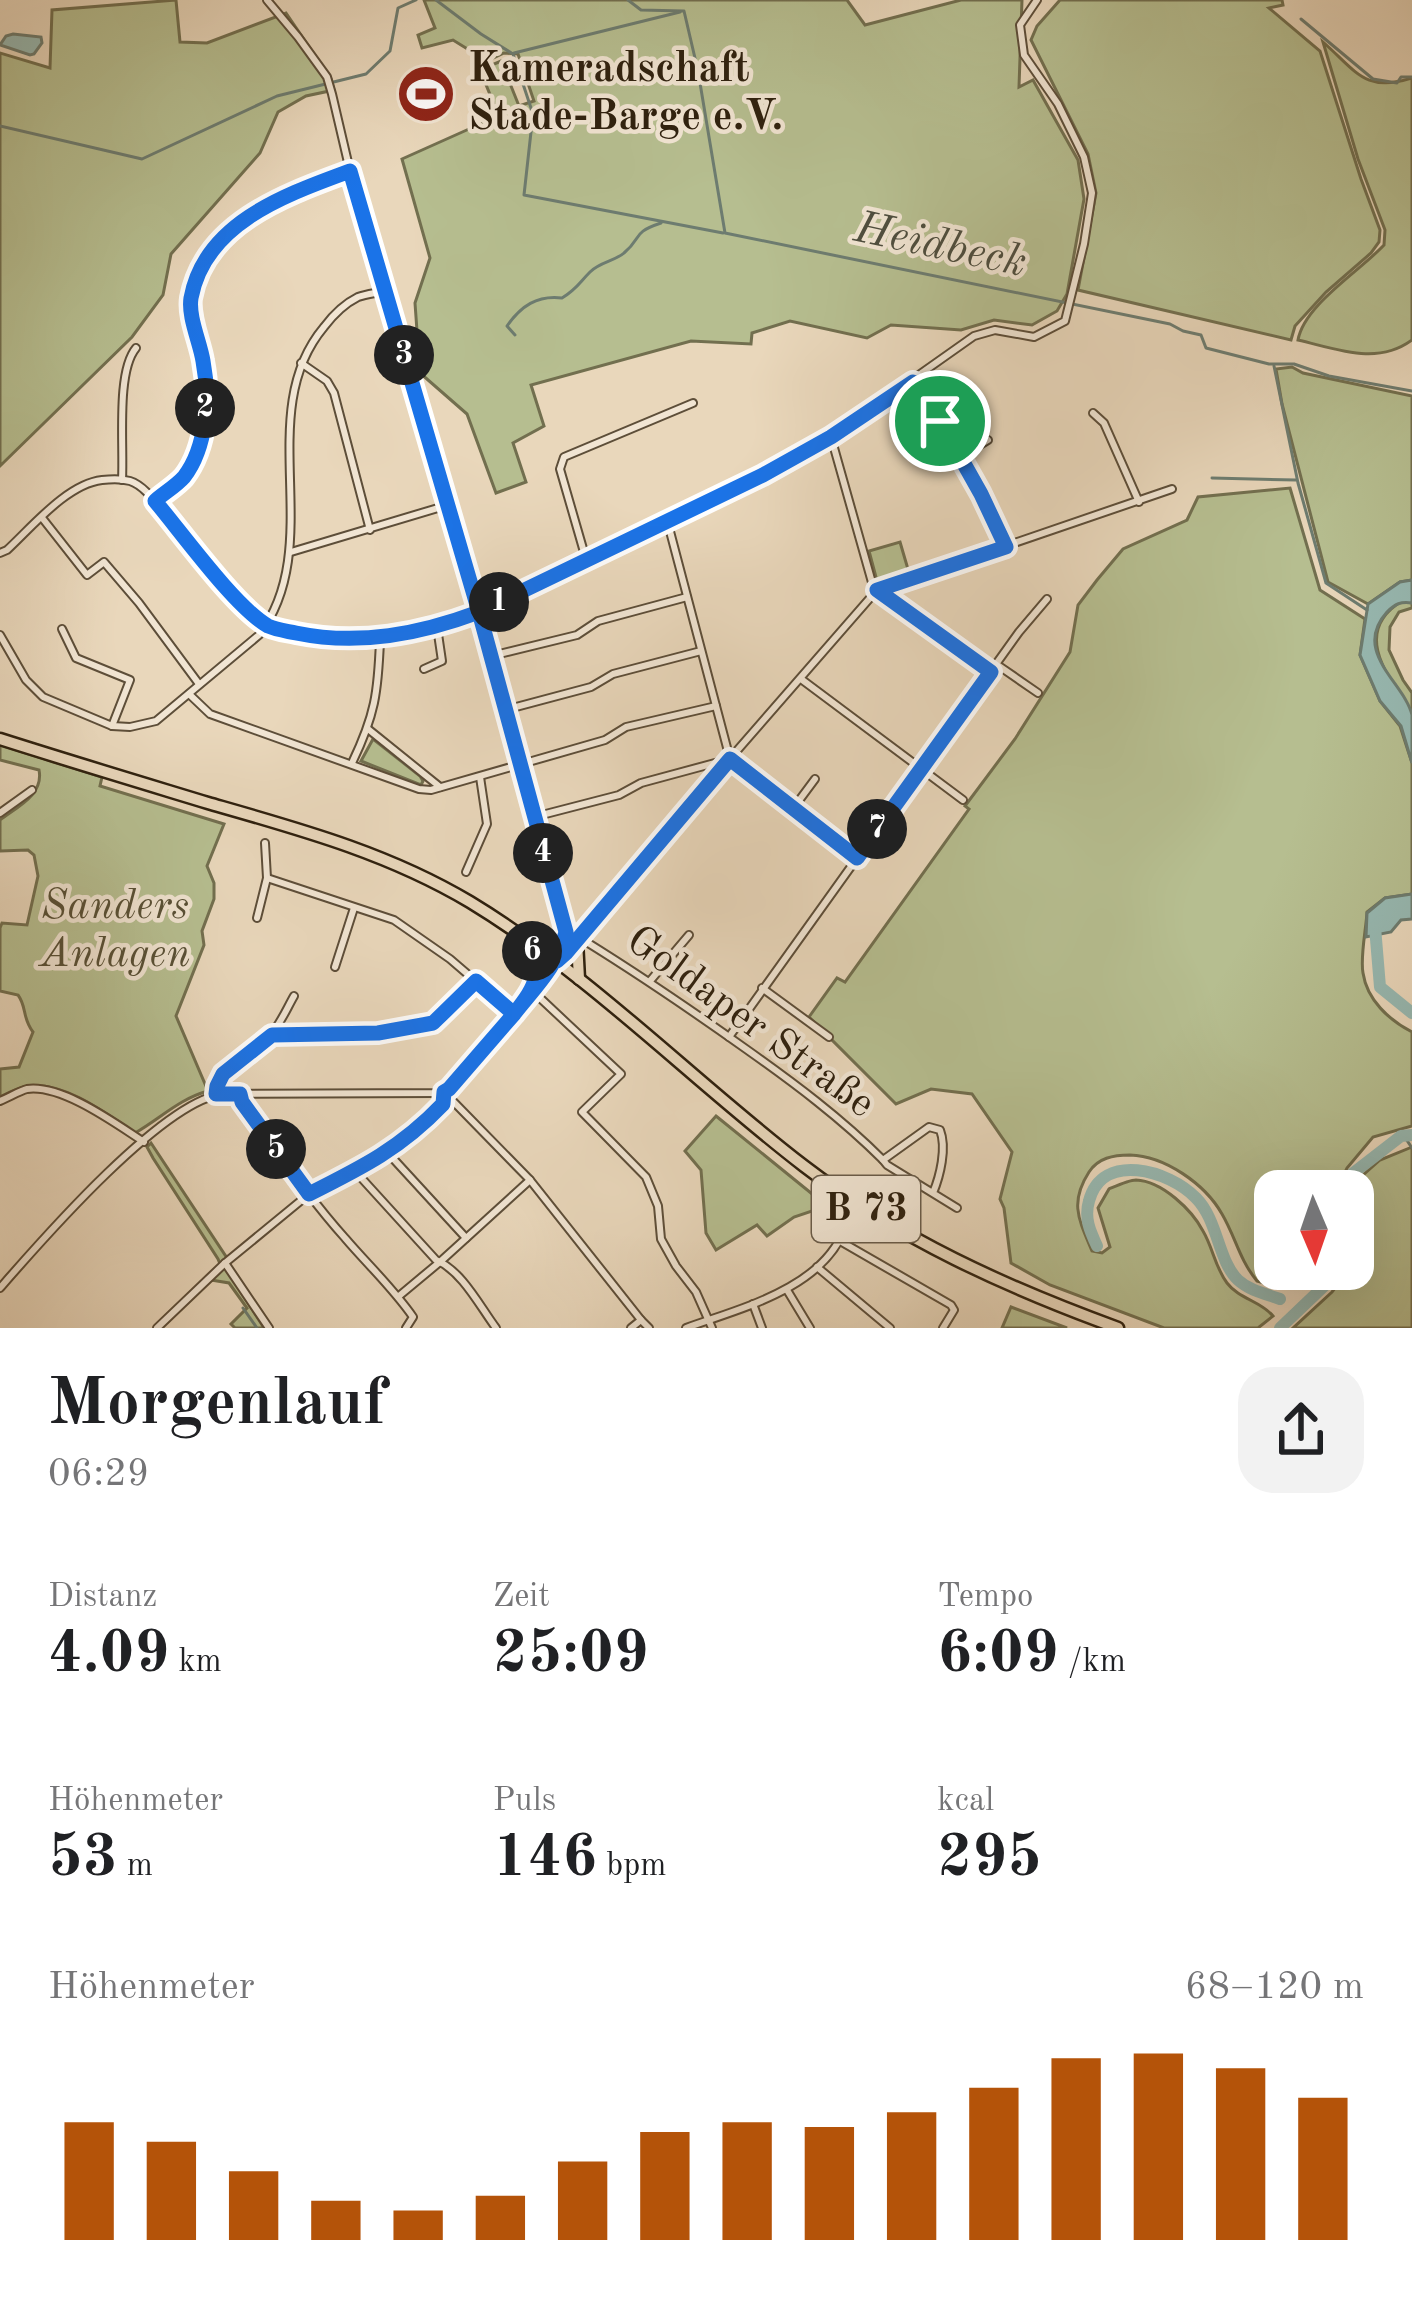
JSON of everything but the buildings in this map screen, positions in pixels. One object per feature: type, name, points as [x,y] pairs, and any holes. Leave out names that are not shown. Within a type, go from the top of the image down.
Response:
[{"type":"main road","name":"B 73","points":[[0,740],[373,853],[422,874],[557,961],[766,1136],[848,1198],[980,1273],[1118,1328]]},
{"type":"main road","points":[[525,938],[536,964],[536,994]]},
{"type":"main road","points":[[578,939],[579,979]]},
{"type":"street","points":[[267,0],[327,77],[565,929],[557,961]]},
{"type":"street","points":[[0,553],[76,488],[100,479],[133,482],[266,625],[321,638],[380,639],[479,612],[763,475],[831,437],[974,336],[995,330],[1034,337],[1065,321],[1092,193],[1084,157],[1058,104],[1024,55],[1020,25],[1037,0]]},
{"type":"street","points":[[155,501],[183,478],[200,446],[204,364],[190,302],[216,247],[235,226],[272,203],[350,171]]},
{"type":"street","points":[[0,635],[26,680],[43,698],[112,726],[130,727],[156,721],[259,635],[284,587],[291,552],[291,416],[301,363],[310,343],[336,312],[359,297],[385,290]]},
{"type":"street","points":[[122,480],[123,383],[136,348]]},
{"type":"street","points":[[301,363],[327,381],[334,393],[370,530]]},
{"type":"street","points":[[913,382],[960,457],[1006,547]]},
{"type":"street","points":[[586,559],[560,469],[563,457],[693,403]]},
{"type":"street","points":[[1094,413],[1104,423],[1138,502]]},
{"type":"street","points":[[831,437],[872,586],[991,672]]},
{"type":"street","points":[[960,457],[988,440]]},
{"type":"street","points":[[157,1328],[225,1263],[309,1194],[388,1153],[417,1132],[443,1104],[444,1092],[536,994],[557,961],[877,590],[1172,489]]},
{"type":"street","points":[[291,552],[448,505]]},
{"type":"street","points":[[42,518],[87,575],[104,562],[199,684]]},
{"type":"street","points":[[667,520],[730,759],[857,858]]},
{"type":"street","points":[[491,656],[577,635],[598,621],[687,597]]},
{"type":"street","points":[[729,1036],[1046,599]]},
{"type":"street","points":[[424,669],[442,661],[437,626]]},
{"type":"street","points":[[62,629],[76,658],[130,680],[112,726]]},
{"type":"street","points":[[352,763],[378,692],[380,639]]},
{"type":"street","points":[[506,710],[701,651]]},
{"type":"street","points":[[996,664],[1038,693]]},
{"type":"street","points":[[801,679],[963,800]]},
{"type":"street","points":[[189,694],[210,713],[419,789],[440,788],[520,766],[605,740],[626,727],[716,706]]},
{"type":"street","points":[[368,729],[440,788]]},
{"type":"street","points":[[534,817],[730,759]]},
{"type":"street","points":[[466,872],[487,824],[480,777]]},
{"type":"street","points":[[792,810],[815,778]]},
{"type":"street","points":[[0,813],[32,790]]},
{"type":"street","points":[[257,918],[267,878],[265,843]]},
{"type":"street","points":[[267,878],[394,920],[450,959],[514,1014]]},
{"type":"street","points":[[335,967],[355,908]]},
{"type":"street","name":"Goldaper Straße","points":[[565,929],[729,1036],[851,1128],[886,1165],[957,1208]]},
{"type":"street","points":[[650,981],[689,935]]},
{"type":"street","points":[[272,1035],[378,1033],[433,1023],[476,981]]},
{"type":"street","points":[[762,988],[829,1037]]},
{"type":"street","points":[[536,994],[621,1075],[582,1112],[646,1178],[658,1205],[661,1238],[697,1292],[711,1324]]},
{"type":"street","points":[[216,1094],[223,1074],[272,1035],[294,996]]},
{"type":"street","points":[[0,1101],[27,1089],[52,1091],[144,1142]]},
{"type":"street","points":[[0,1288],[63,1215],[144,1142],[182,1110],[216,1094],[444,1092],[530,1180],[649,1328]]},
{"type":"street","points":[[240,1094],[309,1194],[399,1296],[413,1317],[406,1328]]},
{"type":"street","points":[[884,1160],[924,1129],[940,1130],[944,1139],[933,1193]]},
{"type":"street","points":[[388,1153],[466,1238]]},
{"type":"street","points":[[355,1171],[458,1277],[496,1328]]},
{"type":"street","points":[[399,1296],[530,1180]]},
{"type":"street","points":[[686,1328],[711,1324],[786,1289],[817,1267],[845,1228]]},
{"type":"street","points":[[840,1241],[954,1307],[943,1328]]},
{"type":"street","points":[[225,1263],[269,1328]]},
{"type":"street","points":[[817,1267],[890,1328]]},
{"type":"street","points":[[786,1289],[810,1328]]},
{"type":"street","points":[[753,1304],[762,1328]]},
{"type":"street","points":[[632,1328],[641,1320]]},
{"type":"green space","points":[[176,0],[180,42],[207,43],[286,13],[334,90],[306,96],[278,112],[260,153],[171,254],[163,295],[132,337],[0,466],[0,53],[50,68],[52,10]]},
{"type":"green space","points":[[424,0],[847,0],[865,25],[961,0],[1022,0],[1019,87],[1033,80],[1078,160],[1084,199],[1067,294],[1057,311],[1032,325],[994,320],[961,330],[891,325],[867,338],[790,321],[752,333],[751,344],[691,341],[531,385],[544,426],[513,443],[526,482],[496,493],[467,414],[420,373],[415,303],[430,258],[402,159],[507,112],[498,114],[480,70],[501,61],[519,106],[534,101],[518,54],[504,53],[487,61],[453,40],[422,48],[418,35],[435,28]]},
{"type":"green space","points":[[1060,0],[1282,0],[1283,5],[1269,8],[1320,51],[1380,230],[1379,242],[1295,326],[1291,340],[1078,290],[1096,193],[1088,154],[1031,40]]},
{"type":"green space","points":[[1323,42],[1372,81],[1412,78],[1412,340],[1385,352],[1356,353],[1298,340],[1322,301],[1384,245],[1385,230]]},
{"type":"green space","points":[[1292,367],[1412,396],[1412,580],[1400,582],[1368,604],[1328,582],[1276,369]]},
{"type":"green space","points":[[1290,488],[1320,590],[1365,619],[1360,655],[1380,701],[1400,726],[1412,763],[1412,894],[1385,898],[1367,912],[1362,959],[1365,983],[1374,1000],[1412,1032],[1412,1126],[1373,1137],[1346,1170],[1254,1170],[1254,1277],[1215,1203],[1183,1174],[1157,1160],[1130,1155],[1097,1163],[1079,1193],[1080,1221],[1092,1251],[1102,1253],[1110,1247],[1098,1208],[1109,1189],[1133,1180],[1166,1191],[1192,1214],[1227,1283],[1273,1316],[1258,1328],[1164,1328],[1050,1285],[1011,1263],[1000,1199],[1012,1152],[972,1094],[931,1089],[896,1104],[809,1017],[837,978],[845,982],[1015,739],[1070,652],[1078,605],[1123,549],[1187,520],[1198,497]]},
{"type":"green space","points":[[900,542],[910,576],[884,585],[877,581],[869,551]]},
{"type":"green space","points":[[1402,601],[1412,603],[1412,608],[1399,612],[1390,627],[1389,650],[1412,693],[1412,712],[1385,670],[1376,641],[1387,613]]},
{"type":"green space","points":[[373,739],[420,776],[421,785],[361,761]]},
{"type":"green space","name":"Sanders Anlagen","points":[[0,745],[102,777],[100,786],[224,824],[207,866],[214,899],[202,931],[204,945],[176,1016],[208,1091],[135,1133],[84,1100],[56,1089],[28,1086],[0,1097],[0,1069],[19,1067],[33,1032],[18,995],[0,991],[0,928],[2,923],[27,925],[38,876],[34,855],[28,850],[0,851],[0,820],[28,800],[37,787],[39,770],[0,760]]},
{"type":"green space","points":[[716,1116],[827,1206],[794,1217],[767,1236],[757,1225],[716,1250],[706,1233],[701,1170],[685,1151]]},
{"type":"green space","points":[[151,1143],[227,1258],[222,1262],[264,1328],[231,1324],[247,1308],[229,1283],[211,1280],[222,1269],[218,1259],[153,1158],[147,1147]]},
{"type":"green space","points":[[1412,1147],[1412,1328],[1293,1328],[1334,1290],[1374,1290],[1374,1170],[1369,1170]]},
{"type":"green space","points":[[1011,1307],[1067,1328],[1002,1328]]},
{"type":"water","points":[[13,34],[41,37],[42,43],[30,55],[0,45]]},
{"type":"water","points":[[1412,580],[1412,603],[1398,604],[1387,612],[1375,640],[1377,654],[1412,715],[1412,763],[1401,726],[1380,701],[1360,655],[1368,604],[1400,582]]},
{"type":"water","points":[[1412,894],[1412,919],[1401,920],[1391,932],[1366,937],[1367,913],[1385,898]]},
{"type":"waterway","name":"Heidbeck","points":[[0,126],[142,159],[277,96],[366,74],[390,51],[398,8],[416,0]]},
{"type":"waterway","points":[[436,0],[513,54],[533,114],[524,195],[723,233]]},
{"type":"waterway","name":"Heidbeck","points":[[628,0],[641,10],[684,11],[725,233],[1170,324],[1201,335],[1206,348],[1412,391]]},
{"type":"waterway","points":[[514,53],[680,12]]},
{"type":"waterway","points":[[1301,19],[1373,79],[1397,83],[1401,77],[1412,77]]},
{"type":"waterway","points":[[515,335],[507,326],[524,308],[537,300],[562,298],[594,269],[624,253],[641,233],[661,223]]},
{"type":"waterway","points":[[1274,366],[1298,483],[1326,583],[1367,610]]},
{"type":"waterway","points":[[1212,478],[1296,480]]},
{"type":"waterway","points":[[1381,921],[1375,927],[1380,987],[1412,1013]]},
{"type":"waterway","points":[[1357,1170],[1401,1136],[1412,1135]]},
{"type":"waterway","points":[[1404,1136],[1412,1148]]},
{"type":"waterway","points":[[1097,1246],[1087,1213],[1096,1185],[1121,1171],[1154,1173],[1196,1198],[1238,1280],[1280,1299]]},
{"type":"waterway","points":[[1280,1328],[1320,1290]]},
{"type":"waterway","points":[[243,1308],[257,1328]]},
{"type":"place","name":"Kameradschaft Stade-Barge e.V.","points":[[426,94]]},
{"type":"route","points":[[940,421],[913,382],[763,475],[479,612],[380,639],[321,638],[277,629],[239,600],[155,501],[183,478],[200,446],[204,364],[190,302],[216,247],[235,226],[272,203],[350,171],[479,612],[566,932],[557,961],[551,969],[514,1014],[444,1092],[443,1104],[417,1132],[388,1153],[309,1194],[240,1094],[216,1094],[223,1074],[272,1035],[378,1033],[433,1023],[476,981],[514,1014],[532,992],[536,976],[525,938],[557,961],[730,759],[857,858],[991,672],[877,590],[1006,547],[940,421]]}]
